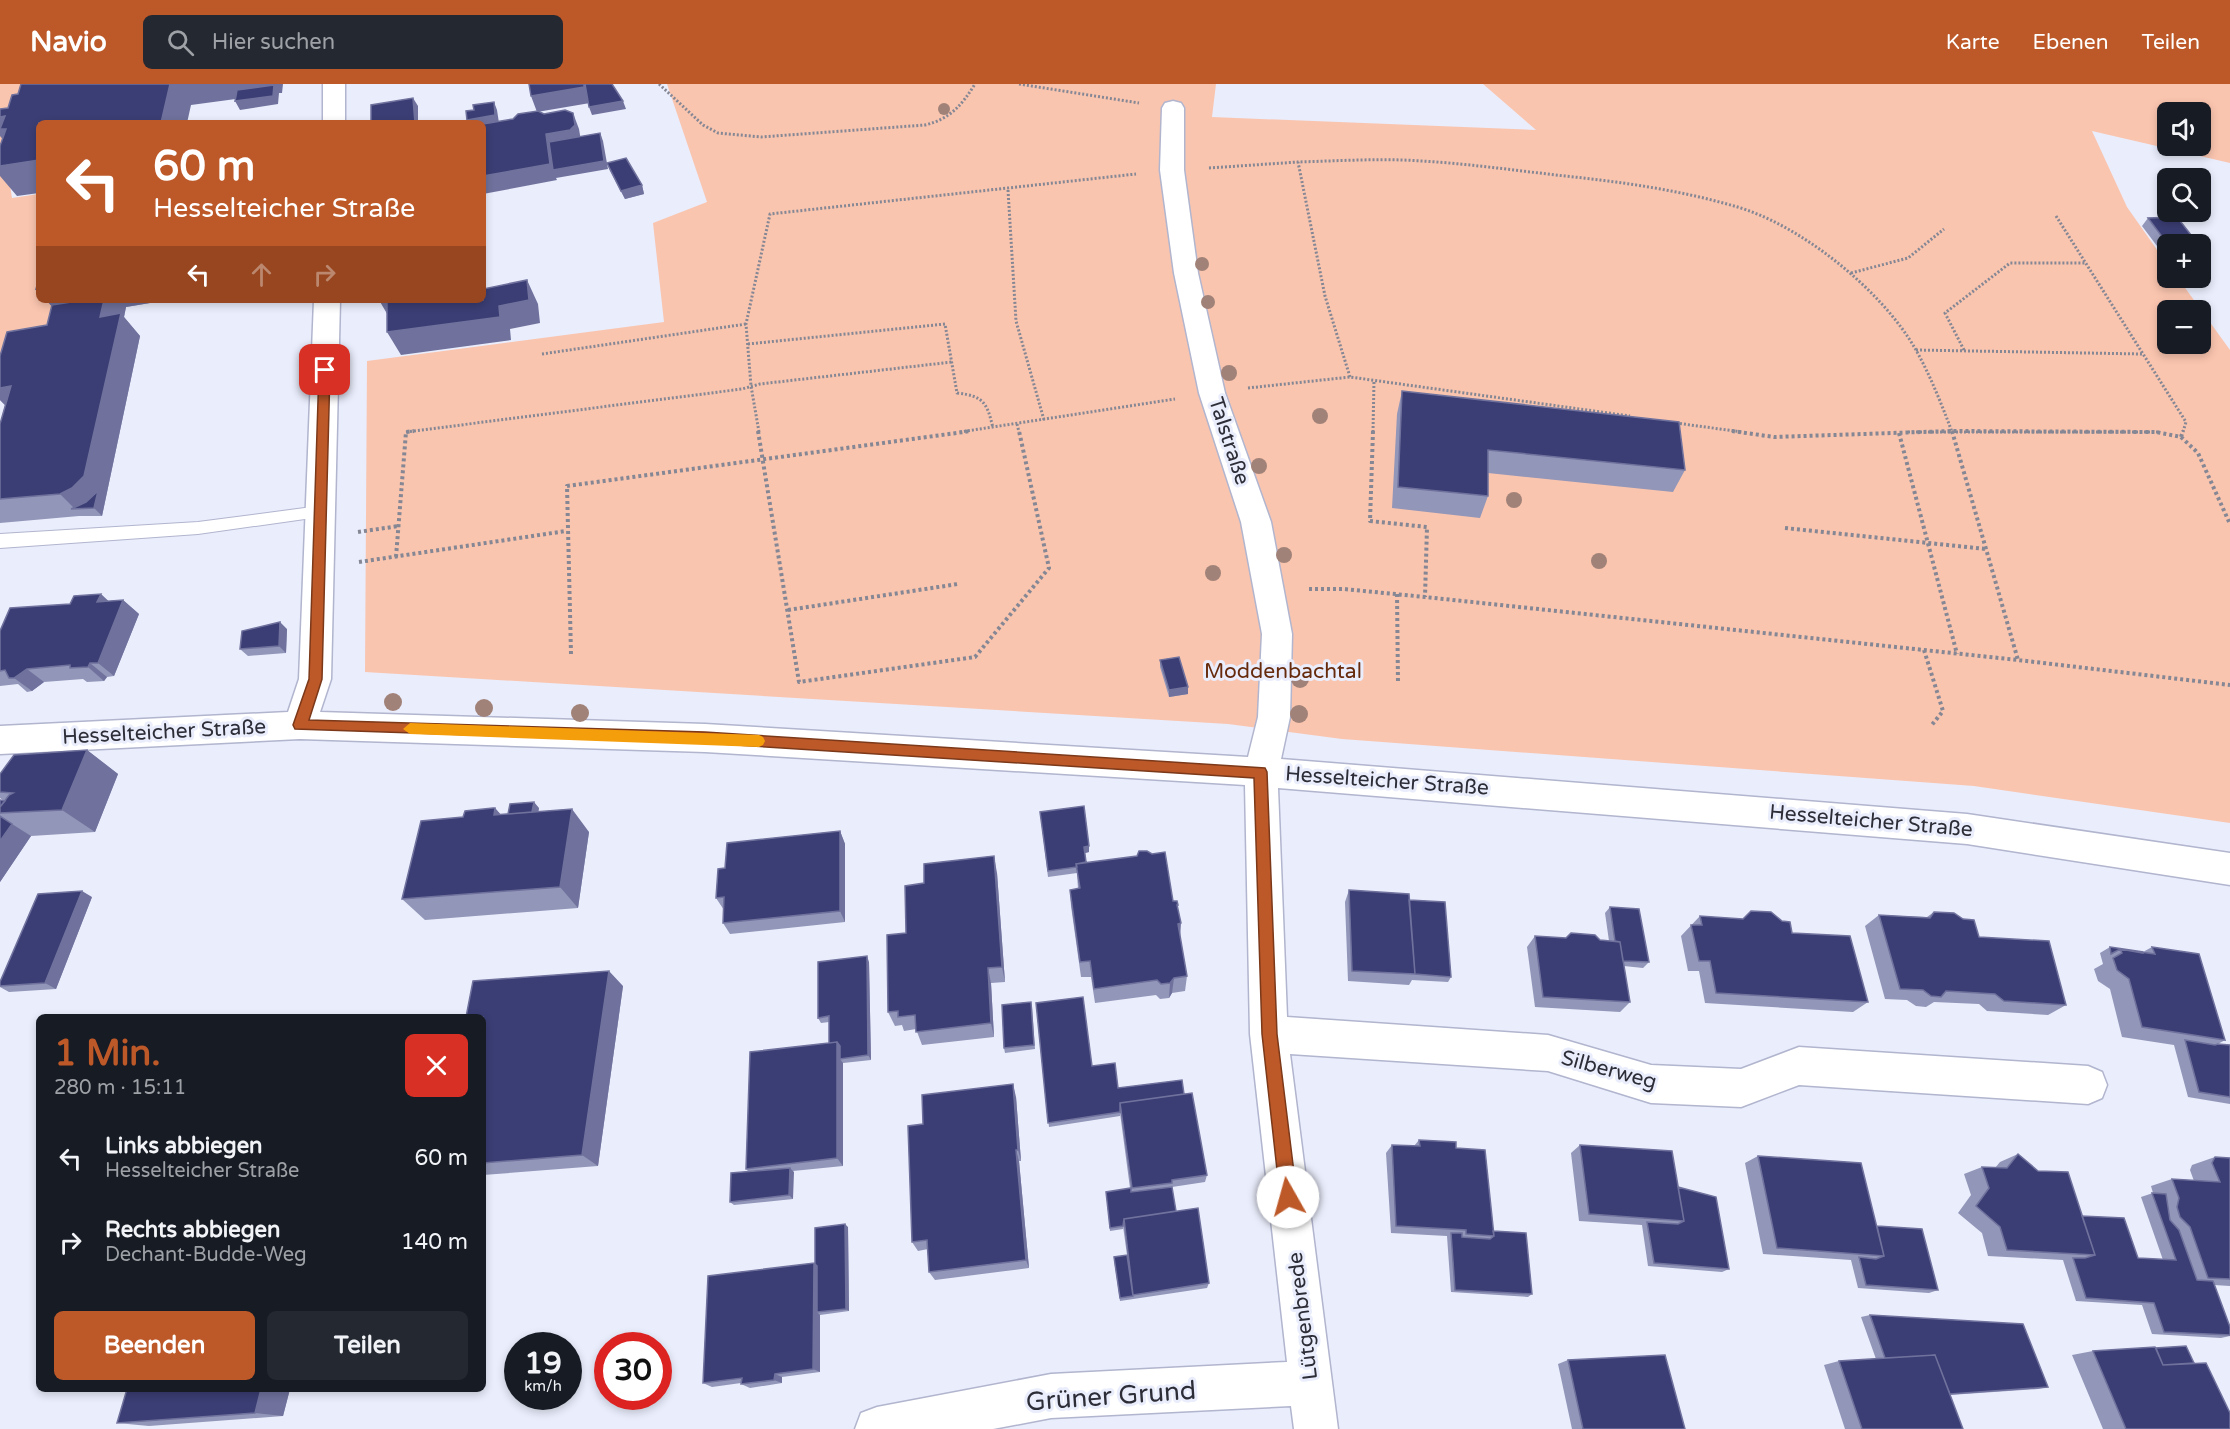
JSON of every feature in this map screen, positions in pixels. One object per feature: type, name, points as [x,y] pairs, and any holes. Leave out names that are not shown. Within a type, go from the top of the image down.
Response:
[{"type":"street","points":[[334,84],[334,120]]},
{"type":"street","name":"Talstraße","points":[[1173,108],[1172,170],[1186,273],[1212,393],[1256,522],[1277,634],[1274,717],[1261,772]]},
{"type":"street","points":[[300,725],[315,679],[327,303]]},
{"type":"street","name":"Hesselteicher Straße","points":[[0,740],[300,725],[705,738],[1370,779],[1967,829],[2230,869]]},
{"type":"street","name":"Lütgenbrede","points":[[1261,772],[1269,1034],[1316,1429]]},
{"type":"street","name":"Silberweg","points":[[1269,1034],[1548,1053],[1651,1084],[1741,1088],[1799,1066],[2088,1085]]},
{"type":"street","name":"Grüner Grund","points":[[877,1429],[1051,1396],[1311,1383]]},
{"type":"lane","points":[[0,541],[198,528],[320,512]]},
{"type":"path","points":[[659,84],[703,125],[718,133],[761,136],[925,125],[940,122],[953,115],[975,84]]},
{"type":"path","points":[[1019,84],[1173,108]]},
{"type":"path","points":[[1017,424],[1049,568],[975,657],[799,682],[751,387],[747,344],[746,324],[770,214],[1172,170],[1298,162],[1401,160],[1454,163],[1637,184],[1747,211],[1814,245],[1851,273],[1893,316],[1916,350],[1952,431],[2018,660]]},
{"type":"path","points":[[1298,162],[1325,296],[1350,377]]},
{"type":"path","points":[[1008,189],[1016,321],[1044,420]]},
{"type":"path","points":[[2056,216],[2186,422],[2181,437]]},
{"type":"path","points":[[1851,273],[1908,258],[1944,229]]},
{"type":"path","points":[[1964,350],[1945,313],[2010,263],[2086,263]]},
{"type":"path","points":[[542,354],[746,324]]},
{"type":"path","points":[[747,344],[945,324],[957,393],[983,399],[987,404],[993,428]]},
{"type":"path","points":[[1916,350],[2143,354]]},
{"type":"path","points":[[396,557],[406,432],[952,362]]},
{"type":"path","points":[[571,654],[566,531],[567,486],[993,428],[1212,393],[1350,377],[1633,417]]},
{"type":"path","points":[[1374,380],[1370,521],[1427,527],[1425,597]]},
{"type":"path","points":[[1668,422],[1774,437],[1952,431],[2156,432],[2181,437],[2198,453],[2230,524]]},
{"type":"path","points":[[1899,433],[1957,654]]},
{"type":"path","points":[[1785,528],[1986,549]]},
{"type":"path","points":[[319,568],[566,531]]},
{"type":"path","points":[[788,610],[958,584]]},
{"type":"path","points":[[1305,589],[1344,589],[1425,597],[2018,660],[2230,685]]},
{"type":"path","points":[[1396,594],[1398,684]]},
{"type":"path","points":[[1924,650],[1943,711],[1931,726]]},
{"type":"green space","points":[[0,84],[33,84],[3,140],[12,198],[36,194],[36,303],[61,303],[50,345],[0,382]]},
{"type":"green space","name":"Moddenbachtal","points":[[667,84],[1216,84],[1212,117],[1536,130],[1483,84],[2230,84],[2230,163],[2200,156],[2211,156],[2211,102],[2157,102],[2157,146],[2092,131],[2127,207],[2157,250],[2157,288],[2185,288],[2194,300],[2157,300],[2157,354],[2211,354],[2211,324],[2230,350],[2230,823],[1974,786],[1342,739],[1228,724],[365,672],[367,361],[664,322],[653,223],[707,202]]},
{"type":"building","points":[[21,84],[170,84],[162,120],[36,120],[36,160],[0,166],[0,146],[6,129],[0,129],[5,116],[0,117],[0,109],[8,108],[12,95],[18,94]]},
{"type":"building","points":[[529,84],[584,84],[584,87],[531,96]]},
{"type":"building","points":[[585,84],[612,84],[623,101],[589,107]]},
{"type":"building","points":[[274,85],[273,96],[235,101],[237,90]]},
{"type":"building","points":[[413,98],[415,120],[371,120],[371,105]]},
{"type":"building","points":[[494,102],[495,115],[467,120],[466,111],[474,110],[473,105]]},
{"type":"building","points":[[565,110],[573,113],[575,125],[570,130],[546,134],[550,164],[486,175],[486,124],[513,119],[518,114],[538,111],[544,114]]},
{"type":"building","points":[[600,133],[604,161],[553,170],[549,142]]},
{"type":"building","points":[[626,158],[642,185],[621,191],[607,163]]},
{"type":"building","points":[[2148,218],[2157,218],[2157,222],[2181,222],[2190,234],[2160,234]]},
{"type":"building","points":[[527,280],[529,300],[499,306],[500,317],[387,332],[387,303],[486,303],[486,288]]},
{"type":"building","points":[[103,303],[100,317],[121,313],[84,476],[72,488],[60,494],[0,499],[0,424],[11,386],[0,388],[0,356],[7,332],[47,325],[52,305]]},
{"type":"building","points":[[1402,391],[1679,422],[1685,470],[1488,450],[1488,496],[1398,487]]},
{"type":"building","points":[[98,491],[94,508],[71,509],[86,502]]},
{"type":"building","points":[[101,594],[97,602],[123,600],[98,663],[90,663],[88,667],[70,668],[70,665],[27,669],[14,678],[9,678],[5,670],[0,671],[0,631],[10,608],[70,604],[74,596]]},
{"type":"building","points":[[280,622],[279,646],[240,649],[242,631]]},
{"type":"building","points":[[1179,657],[1188,687],[1169,690],[1160,660]]},
{"type":"building","points":[[87,750],[62,810],[0,813],[0,807],[13,793],[0,792],[0,774],[14,755]]},
{"type":"building","points":[[534,802],[532,812],[508,814],[510,804]]},
{"type":"building","points":[[1084,806],[1089,846],[1084,847],[1086,862],[1076,864],[1077,867],[1048,871],[1040,812]]},
{"type":"building","points":[[495,808],[494,815],[572,809],[560,887],[402,899],[421,821],[463,817],[465,811]]},
{"type":"building","points":[[0,816],[12,824],[0,841]]},
{"type":"building","points":[[840,831],[840,911],[723,923],[724,897],[716,898],[718,869],[725,868],[727,843]]},
{"type":"building","points":[[1139,851],[1152,854],[1165,852],[1173,901],[1177,901],[1178,905],[1181,923],[1178,924],[1187,976],[1174,978],[1170,983],[1161,984],[1157,980],[1094,989],[1090,961],[1080,962],[1070,890],[1080,888],[1076,864],[1137,856]]},
{"type":"building","points":[[994,856],[1002,967],[988,968],[991,1023],[916,1032],[915,1015],[898,1017],[898,1011],[888,1012],[887,935],[906,933],[905,886],[924,883],[924,864]]},
{"type":"building","points":[[1349,890],[1409,894],[1415,974],[1352,971]]},
{"type":"building","points":[[82,891],[45,983],[0,986],[38,894]]},
{"type":"building","points":[[1409,900],[1445,902],[1451,977],[1415,974]]},
{"type":"building","points":[[1610,907],[1639,909],[1649,962],[1623,961],[1620,942],[1615,941]]},
{"type":"building","points":[[1751,911],[1771,912],[1782,921],[1790,922],[1792,933],[1850,936],[1868,1002],[1716,993],[1710,961],[1699,961],[1691,925],[1702,925],[1700,916],[1743,919]]},
{"type":"building","points":[[1934,912],[1954,913],[1963,919],[1974,920],[1979,937],[2049,941],[2066,1005],[2004,1001],[1995,994],[1946,991],[1941,997],[1931,996],[1923,990],[1900,989],[1879,915],[1930,918]]},
{"type":"building","points":[[1571,933],[1595,935],[1600,940],[1620,942],[1630,1002],[1543,997],[1535,936],[1566,938]]},
{"type":"building","points":[[2110,947],[2143,953],[2120,949],[2111,954]]},
{"type":"building","points":[[2152,947],[2199,954],[2225,1040],[2142,1027],[2129,979],[2117,970],[2113,958],[2122,953],[2120,949],[2155,954]]},
{"type":"building","points":[[867,956],[868,1055],[840,1059],[840,1046],[837,1042],[829,1043],[829,1016],[818,1018],[818,962]]},
{"type":"building","points":[[609,971],[582,1155],[486,1163],[486,1014],[467,1014],[473,981]]},
{"type":"building","points":[[1083,997],[1092,1066],[1115,1063],[1118,1088],[1182,1080],[1184,1094],[1120,1103],[1120,1112],[1048,1123],[1036,1003]]},
{"type":"building","points":[[1031,1002],[1034,1045],[1004,1048],[1002,1005]]},
{"type":"building","points":[[2185,1040],[2230,1045],[2230,1097],[2199,1092]]},
{"type":"building","points":[[837,1042],[837,1158],[746,1169],[750,1052]]},
{"type":"building","points":[[1013,1084],[1018,1150],[1016,1150],[1026,1260],[929,1272],[927,1240],[912,1242],[908,1126],[923,1124],[922,1095]]},
{"type":"building","points":[[1192,1093],[1207,1175],[1172,1180],[1172,1183],[1132,1188],[1120,1103]]},
{"type":"building","points":[[1419,1140],[1456,1142],[1456,1148],[1485,1150],[1494,1236],[1466,1234],[1466,1230],[1396,1226],[1392,1145],[1420,1146]]},
{"type":"building","points":[[1580,1145],[1672,1151],[1684,1221],[1589,1214]]},
{"type":"building","points":[[2018,1154],[2038,1171],[2068,1172],[2095,1255],[2007,1250],[2000,1227],[1976,1206],[1989,1188],[1982,1167],[2007,1168]]},
{"type":"building","points":[[1758,1156],[1861,1163],[1884,1256],[1777,1248]]},
{"type":"building","points":[[2215,1157],[2230,1158],[2230,1279],[2208,1278],[2190,1227],[2180,1217],[2177,1207],[2179,1198],[2172,1179],[2220,1182],[2212,1163]]},
{"type":"building","points":[[790,1168],[789,1195],[730,1202],[731,1173]]},
{"type":"building","points":[[1172,1187],[1176,1211],[1124,1219],[1123,1226],[1110,1228],[1106,1192],[1131,1188],[1131,1192]]},
{"type":"building","points":[[1678,1187],[1716,1197],[1729,1269],[1654,1263],[1647,1222],[1678,1224],[1684,1221]]},
{"type":"building","points":[[2152,1193],[2166,1194],[2170,1220],[2179,1230],[2197,1280],[2213,1281],[2230,1327],[2230,1335],[2164,1332],[2154,1303],[2086,1298],[2073,1258],[2095,1255],[2082,1216],[2124,1218],[2138,1258],[2176,1260]]},
{"type":"building","points":[[1198,1208],[1209,1283],[1133,1295],[1124,1219]]},
{"type":"building","points":[[845,1224],[846,1309],[817,1312],[815,1228]]},
{"type":"building","points":[[1877,1226],[1922,1229],[1938,1290],[1866,1285],[1859,1257],[1876,1259],[1884,1256]]},
{"type":"building","points":[[1493,1231],[1526,1233],[1532,1294],[1455,1290],[1451,1233],[1462,1233],[1462,1237],[1490,1239],[1494,1236]]},
{"type":"building","points":[[1127,1255],[1133,1296],[1120,1298],[1114,1257]]},
{"type":"building","points":[[814,1263],[813,1369],[775,1374],[774,1380],[741,1384],[742,1378],[703,1383],[708,1276]]},
{"type":"building","points":[[1870,1315],[2023,1324],[2048,1387],[1950,1394],[1935,1355],[1885,1358]]},
{"type":"building","points":[[2186,1346],[2194,1363],[2163,1365],[2156,1348]]},
{"type":"building","points":[[2155,1347],[2163,1365],[2206,1363],[2230,1413],[2230,1429],[2126,1429],[2093,1351]]},
{"type":"building","points":[[1665,1355],[1685,1429],[1583,1429],[1568,1360]]},
{"type":"building","points":[[1935,1355],[1963,1429],[1862,1429],[1839,1361]]},
{"type":"building","points":[[126,1392],[260,1392],[255,1413],[117,1423]]},
{"type":"slow traffic","points":[[410,729],[759,741]]},
{"type":"route","points":[[325,370],[315,679],[300,725],[705,738],[1261,772],[1269,1034],[1288,1197]]}]
